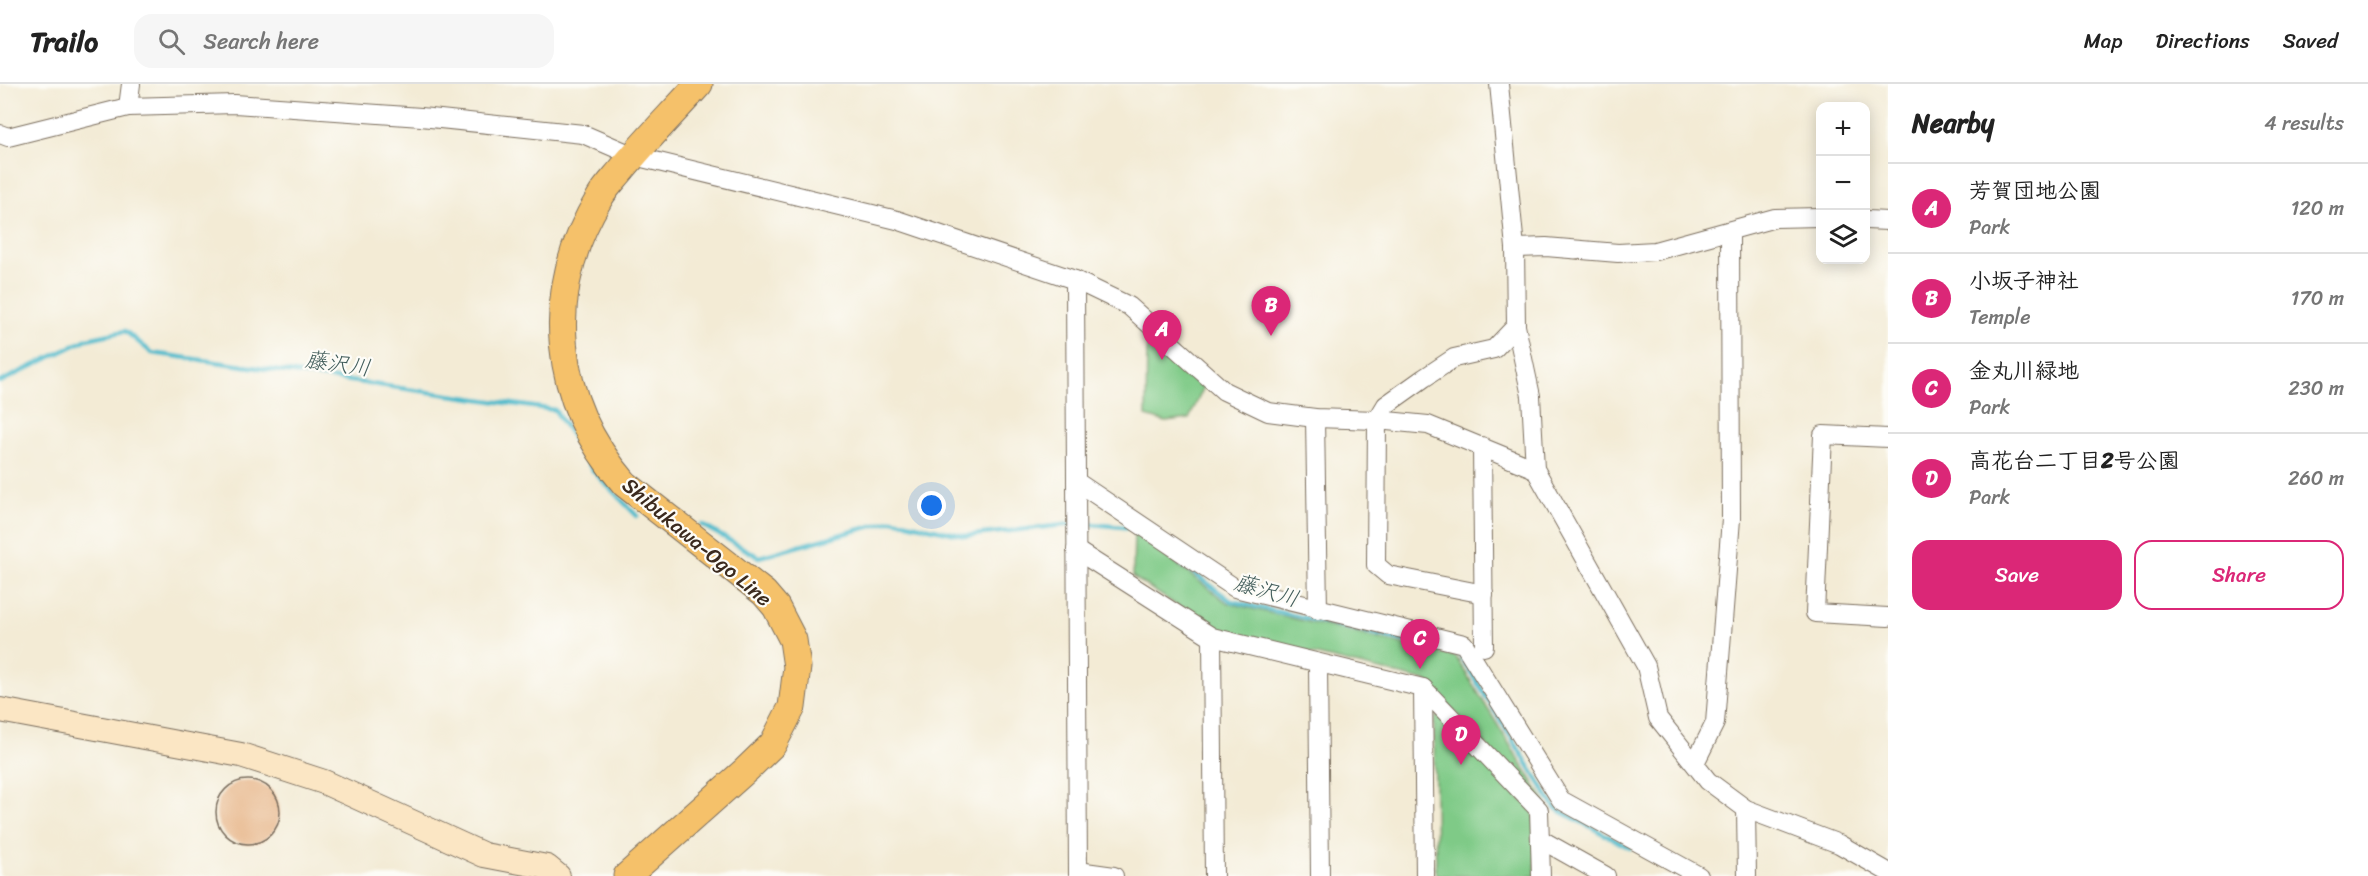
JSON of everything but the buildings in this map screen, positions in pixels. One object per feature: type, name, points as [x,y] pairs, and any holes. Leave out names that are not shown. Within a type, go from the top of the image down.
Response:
[{"type":"main road","name":"Shibukawa-Ogo Line","points":[[627,876],[773,744],[792,707],[797,667],[793,640],[776,607],[742,575],[625,484],[609,466],[588,433],[570,389],[562,342],[563,293],[574,251],[584,225],[601,195],[699,84]]},
{"type":"street","points":[[128,107],[130,84]]},
{"type":"street","points":[[1499,84],[1515,248],[1516,326],[1531,396],[1535,469],[1646,666],[1658,718],[1708,781],[1746,809],[1839,844],[1888,872]]},
{"type":"street","points":[[0,134],[8,137],[128,107],[236,104],[443,119],[583,134],[634,156],[897,220],[1075,280],[1129,306],[1224,390],[1268,412],[1315,418],[1377,420],[1428,425],[1535,469]]},
{"type":"street","points":[[1515,248],[1546,247],[1618,253],[1655,251],[1775,218],[1816,217]]},
{"type":"street","points":[[1870,220],[1888,221]]},
{"type":"street","points":[[1695,763],[1715,723],[1731,519],[1730,231]]},
{"type":"street","points":[[1075,280],[1078,873],[1114,876]]},
{"type":"street","points":[[1484,594],[1388,575],[1377,565],[1377,420],[1386,405],[1424,378],[1454,358],[1494,349],[1516,326]]},
{"type":"street","points":[[1315,418],[1318,610]]},
{"type":"street","points":[[1888,438],[1823,435],[1815,613],[1888,616]]},
{"type":"street","points":[[1482,446],[1484,647]]},
{"type":"street","points":[[1077,482],[1236,588],[1318,610],[1464,644],[1561,800],[1699,876]]},
{"type":"street","points":[[1076,550],[1212,638],[1423,688],[1539,810],[1541,876]]},
{"type":"street","points":[[1212,638],[1214,876]]},
{"type":"street","points":[[1318,663],[1320,876]]},
{"type":"street","points":[[1423,688],[1425,876]]},
{"type":"street","points":[[0,710],[242,755],[324,782],[484,855],[547,867],[558,876]]},
{"type":"street","points":[[1746,809],[1747,876]]},
{"type":"street","points":[[1540,839],[1606,876]]},
{"type":"green space","points":[[1147,338],[1206,382],[1189,419],[1166,422],[1146,416]]},
{"type":"green space","points":[[1134,532],[1228,603],[1456,657],[1545,802],[1542,805],[1426,681],[1216,631],[1133,577]]},
{"type":"green space","points":[[1436,716],[1442,717],[1534,812],[1535,876],[1436,876],[1434,723]]},
{"type":"waterway","name":"藤沢川","points":[[0,382],[87,339],[125,331],[152,353],[555,410],[593,471],[637,516]]},
{"type":"waterway","name":"藤沢川","points":[[702,525],[759,557],[894,520],[965,536],[1073,524]]},
{"type":"waterway","name":"藤沢川","points":[[1082,523],[1133,528]]},
{"type":"waterway","name":"藤沢川","points":[[1169,554],[1231,601],[1459,653],[1555,808],[1630,848]]},
{"type":"place","name":"小坂子神社","points":[[1271,336]]},
{"type":"place","name":"芳賀団地公園","points":[[1162,360]]},
{"type":"place","name":"金丸川緑地","points":[[1420,669]]},
{"type":"place","name":"高花台二丁目2号公園","points":[[1461,765]]}]
